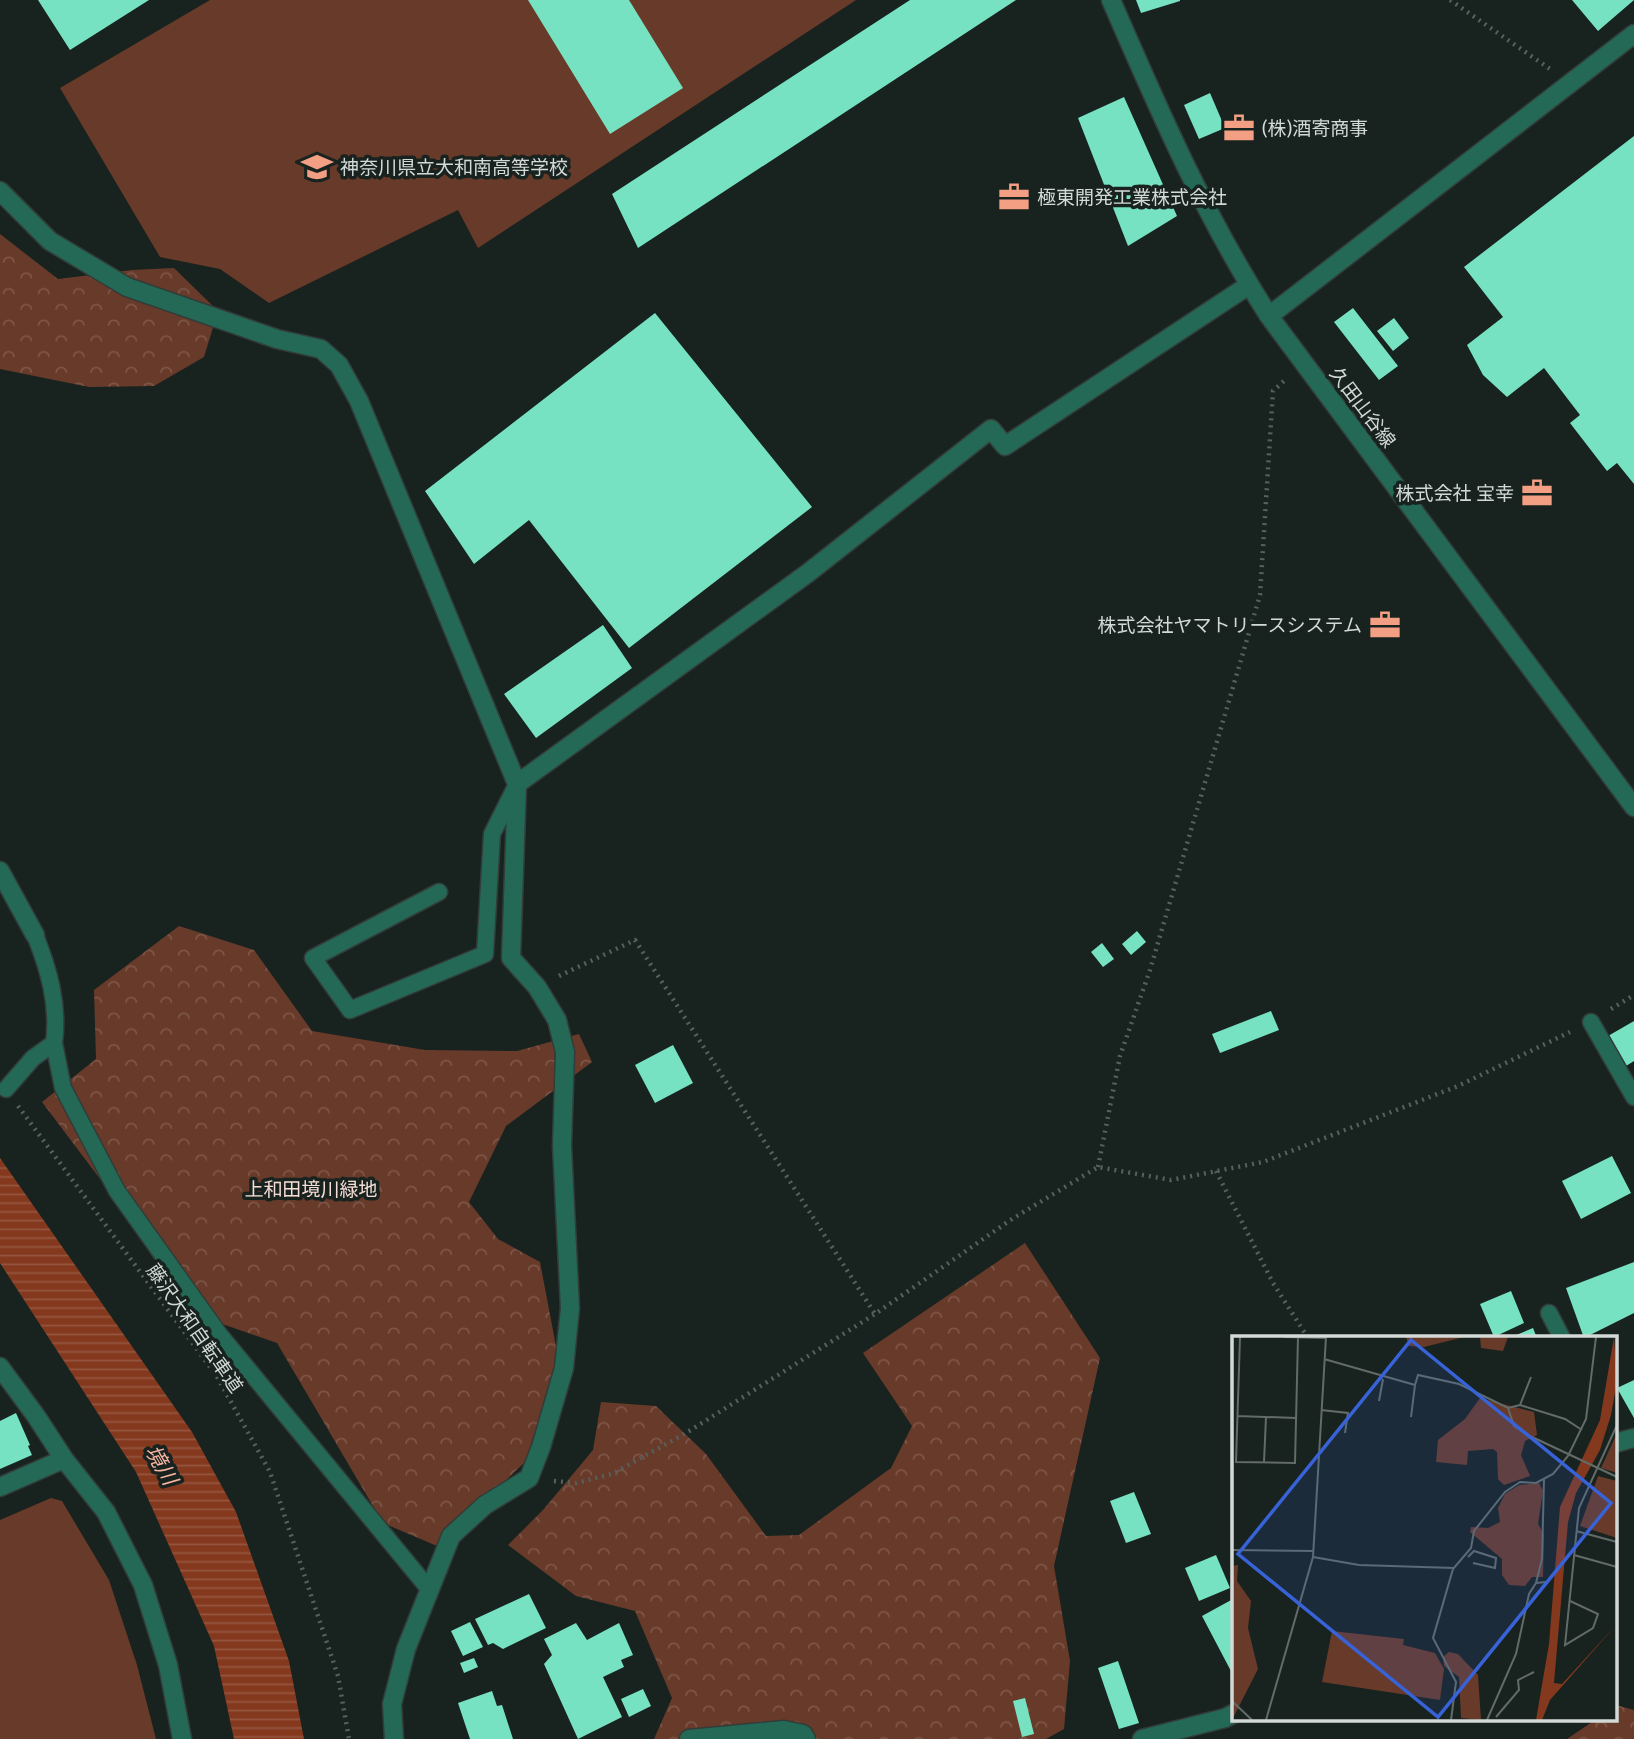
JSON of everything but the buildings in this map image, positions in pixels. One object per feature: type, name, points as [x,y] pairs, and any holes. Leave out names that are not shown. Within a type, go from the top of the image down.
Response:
[{"type":"street","name":"久田山谷線","points":[[1111,0],[1194,185],[1269,316],[1634,807]]},
{"type":"street","points":[[1269,316],[1634,34]]},
{"type":"street","points":[[0,191],[50,241],[127,287],[277,339],[321,349],[339,365],[359,401],[517,784],[511,958],[537,987],[557,1020],[565,1052],[562,1146],[570,1308],[564,1368],[541,1447],[528,1478],[485,1505],[451,1536],[405,1649],[392,1704],[394,1739]]},
{"type":"street","points":[[517,784],[808,573],[991,429],[1005,446],[1249,285]]},
{"type":"street","points":[[0,872],[35,935]]},
{"type":"street","points":[[0,1367],[64,1459],[106,1513],[143,1585],[168,1665],[182,1739]]},
{"type":"street","points":[[1616,1442],[1634,1438]]},
{"type":"street","points":[[0,1487],[64,1459]]},
{"type":"street","points":[[1142,1739],[1232,1714]]},
{"type":"street","points":[[689,1739],[784,1730],[803,1734],[806,1739]]},
{"type":"lane","points":[[439,892],[313,958],[350,1010],[485,954],[492,834],[517,784]]},
{"type":"lane","points":[[35,935],[46,963],[55,1003],[54,1043],[63,1088],[117,1191],[219,1334],[429,1589]]},
{"type":"lane","points":[[1591,1022],[1634,1097]]},
{"type":"lane","points":[[6,1089],[33,1058],[54,1043]]},
{"type":"lane","points":[[1549,1313],[1561,1336]]},
{"type":"path","points":[[1450,0],[1571,83]]},
{"type":"path","points":[[1098,1167],[1120,1056],[1150,970],[1260,595],[1273,391],[1304,363]]},
{"type":"path","points":[[537,987],[635,940],[875,1314]]},
{"type":"path","points":[[528,1478],[576,1483],[612,1474],[686,1433],[875,1314],[1012,1219],[1098,1167],[1171,1180],[1263,1162],[1458,1086],[1591,1022],[1634,995]]},
{"type":"path","name":"藤沢大和自転車道","points":[[6,1089],[216,1375],[270,1472],[338,1676],[349,1739]]},
{"type":"path","points":[[1216,1171],[1273,1283],[1307,1336]]},
{"type":"green space","name":"神奈川県立大和南高等学校","points":[[210,0],[856,0],[478,248],[458,210],[269,303],[220,269],[160,257],[60,88]]},
{"type":"green space","points":[[0,234],[58,279],[174,268],[218,311],[204,357],[154,386],[89,387],[0,369]]},
{"type":"green space","name":"上和田境川緑地","points":[[179,926],[254,950],[312,1031],[425,1050],[517,1051],[579,1034],[592,1062],[506,1126],[469,1202],[498,1239],[540,1262],[559,1362],[525,1462],[437,1546],[383,1523],[277,1343],[205,1318],[42,1102],[96,1059],[94,990]]},
{"type":"green space","points":[[1025,1243],[1100,1358],[1054,1566],[1070,1661],[1064,1729],[1046,1739],[654,1739],[672,1698],[635,1611],[576,1596],[508,1545],[543,1510],[593,1450],[601,1402],[656,1406],[706,1454],[766,1536],[799,1535],[891,1468],[912,1426],[863,1353]]},
{"type":"green space","points":[[51,1498],[62,1501],[109,1580],[137,1665],[156,1739],[0,1739],[0,1520]]},
{"type":"green space","points":[[1616,1705],[1634,1710],[1634,1739],[1567,1739],[1592,1722],[1616,1722]]},
{"type":"water","name":"境川","points":[[0,1158],[192,1432],[236,1512],[289,1661],[304,1739],[234,1739],[214,1646],[136,1472],[0,1263]]},
{"type":"place","name":"(株)酒寄商事","points":[[1239,128]]},
{"type":"place","name":"神奈川県立大和南高等学校","points":[[317,167]]},
{"type":"place","name":"極東開発工業株式会社","points":[[1014,197]]},
{"type":"place","name":"株式会社 宝幸","points":[[1537,493]]},
{"type":"place","name":"株式会社ヤマトリースシステム","points":[[1385,625]]}]
